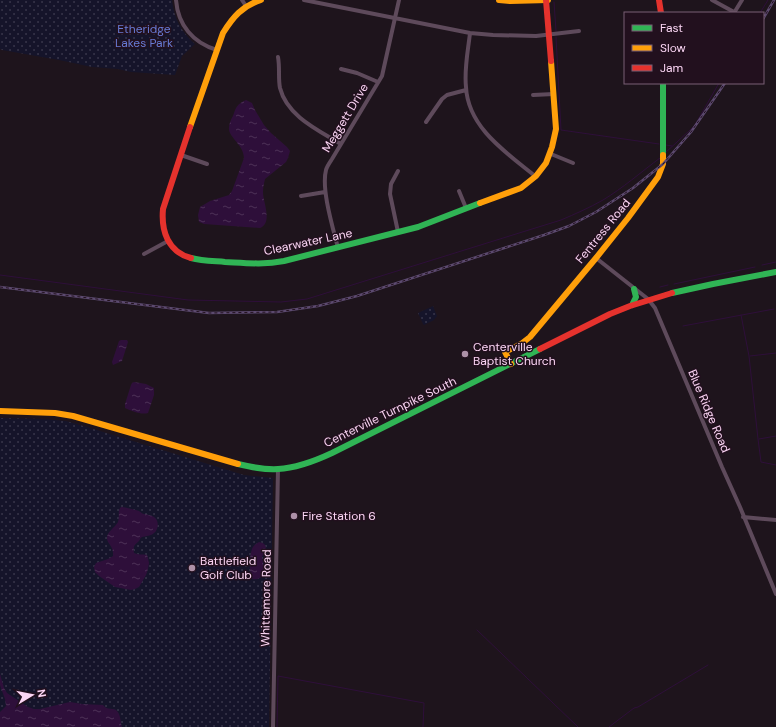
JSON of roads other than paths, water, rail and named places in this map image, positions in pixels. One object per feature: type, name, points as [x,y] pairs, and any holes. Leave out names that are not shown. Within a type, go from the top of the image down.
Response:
[{"type":"street","points":[[176,0],[178,14],[192,36],[207,47],[217,50]]},
{"type":"street","points":[[242,0],[246,6]]},
{"type":"street","points":[[144,254],[168,241],[164,233],[162,217],[163,209],[223,33],[233,18],[246,6],[261,0]]},
{"type":"street","points":[[304,0],[470,33],[536,36],[579,32]]},
{"type":"street","name":"Meggett Drive","points":[[338,248],[325,192],[326,170],[382,76],[399,0]]},
{"type":"street","points":[[499,0],[547,0]]},
{"type":"street","name":"Clearwater Lane","points":[[168,241],[178,252],[194,259],[267,264],[338,248],[418,227],[521,188],[529,183],[543,168],[551,154],[556,128],[547,0]]},
{"type":"street","points":[[659,0],[661,12]]},
{"type":"street","points":[[712,0],[732,12]]},
{"type":"street","points":[[735,12],[742,0]]},
{"type":"street","points":[[470,33],[465,76],[466,90],[472,112],[488,136],[535,176]]},
{"type":"street","points":[[278,57],[280,64],[280,88],[291,110],[304,121],[341,144]]},
{"type":"street","points":[[341,69],[358,73],[378,82]]},
{"type":"street","name":"Fentress Road","points":[[511,364],[505,352],[527,340],[596,258],[658,177],[663,164],[663,84]]},
{"type":"street","points":[[426,122],[442,98],[446,95],[466,90]]},
{"type":"street","points":[[533,95],[554,94]]},
{"type":"street","points":[[551,154],[573,163]]},
{"type":"street","points":[[181,155],[207,164]]},
{"type":"street","points":[[398,171],[391,184],[390,194],[398,232]]},
{"type":"street","points":[[459,191],[466,208]]},
{"type":"street","points":[[301,196],[325,192]]},
{"type":"street","name":"Blue Ridge Road","points":[[596,258],[648,299],[655,308],[718,460],[744,517],[776,594]]},
{"type":"street","name":"Centerville Turnpike South","points":[[0,411],[55,413],[73,416],[233,463],[255,468],[278,469],[296,466],[326,455],[610,314],[632,305],[674,292],[776,272]]},
{"type":"street","points":[[632,305],[636,298],[636,292],[634,289]]},
{"type":"street","name":"Whittamore Road","points":[[273,727],[278,469]]},
{"type":"street","points":[[744,517],[776,520]]},
{"type":"water","points":[[246,100],[252,103],[264,125],[290,151],[288,158],[286,162],[265,179],[263,196],[267,217],[264,225],[260,228],[204,224],[199,222],[198,215],[200,207],[210,201],[229,195],[232,191],[244,158],[242,149],[231,135],[229,128],[236,108],[239,104]]},
{"type":"water","points":[[127,340],[128,342],[122,361],[113,365],[112,362],[119,341]]},
{"type":"water","points":[[134,382],[146,384],[154,388],[154,395],[148,413],[139,413],[125,408],[131,385]]},
{"type":"water","points":[[121,507],[152,516],[156,518],[158,522],[158,527],[154,533],[142,537],[134,546],[134,553],[147,555],[149,563],[146,575],[139,587],[131,590],[115,587],[99,576],[95,572],[94,567],[96,563],[113,556],[107,536],[118,522],[119,510]]},
{"type":"water","points":[[259,542],[264,544],[266,548],[262,557],[264,575],[256,579],[252,579],[250,556],[252,548]]},
{"type":"water","points":[[0,674],[7,693],[28,707],[40,709],[70,702],[103,705],[106,708],[117,711],[122,727],[0,727],[0,712],[6,706],[0,685]]},
{"type":"waterway","points":[[761,12],[768,0]]},
{"type":"waterway","points":[[554,2],[556,31]]},
{"type":"waterway","points":[[556,37],[561,130],[659,144]]},
{"type":"waterway","points":[[665,153],[695,125],[718,84]]},
{"type":"waterway","points":[[666,145],[672,146]]},
{"type":"waterway","points":[[0,275],[188,300],[281,302],[307,299],[561,220],[603,200],[660,158]]},
{"type":"waterway","points":[[762,265],[776,262]]},
{"type":"waterway","points":[[674,284],[755,267]]},
{"type":"waterway","points":[[660,287],[668,285]]},
{"type":"waterway","points":[[683,326],[774,309]]},
{"type":"waterway","points":[[741,315],[749,356],[761,462],[776,465]]},
{"type":"waterway","points":[[750,356],[776,353]]},
{"type":"waterway","points":[[759,439],[776,436]]},
{"type":"waterway","points":[[477,630],[578,727]]},
{"type":"waterway","points":[[609,727],[634,708],[708,665]]},
{"type":"waterway","points":[[277,727],[278,676],[424,703],[423,727]]},
{"type":"railway","points":[[764,17],[774,0]]},
{"type":"railway","points":[[0,287],[209,313],[277,312],[318,306],[357,296],[544,235],[569,226],[596,212],[633,188],[663,164],[691,132],[724,84]]},
{"type":"place","name":"Centerville Baptist Church","points":[[465,354]]},
{"type":"place","name":"Fire Station 6","points":[[294,516]]},
{"type":"place","name":"Battlefield Golf Club","points":[[192,568]]},
{"type":"park label","name":"Etheridge Lakes Park","points":[[144,36]]}]
